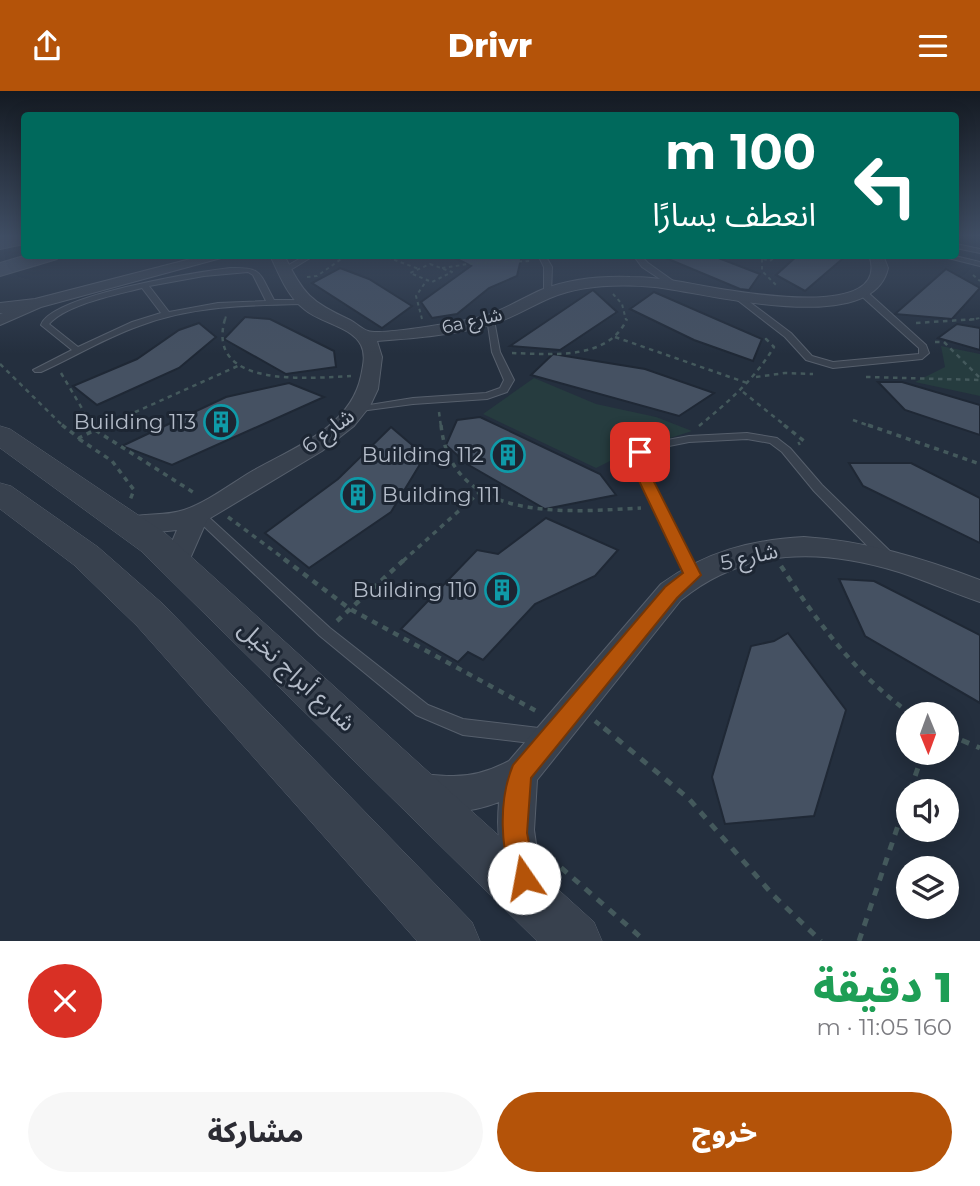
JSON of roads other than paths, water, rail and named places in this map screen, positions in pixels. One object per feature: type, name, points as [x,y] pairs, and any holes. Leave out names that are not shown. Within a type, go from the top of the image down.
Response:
[{"type":"street","points":[[0,308],[36,304],[149,275]]},
{"type":"street","points":[[288,275],[304,302],[364,337]]},
{"type":"street","points":[[861,292],[874,283],[880,275]]},
{"type":"street","name":"6a شارع","points":[[364,337],[427,331],[490,320],[548,293],[603,282],[631,281],[675,285],[740,299],[794,303],[834,300],[861,292]]},
{"type":"street","points":[[0,320],[36,304]]},
{"type":"street","name":"شارع 6","points":[[129,515],[163,523],[205,509],[328,436],[357,410],[366,396],[372,376],[373,352],[364,337]]},
{"type":"street","name":"شارع أبراج نخيل","points":[[0,435],[129,515],[176,563],[575,941]]},
{"type":"street","points":[[0,493],[59,534],[150,615],[453,941]]},
{"type":"street","points":[[176,563],[184,538],[205,509]]},
{"type":"street","name":"شارع 5","points":[[416,788],[434,793],[470,794],[505,782],[521,773],[671,592],[692,575],[729,558],[771,550],[815,547],[889,559],[980,591]]},
{"type":"street","points":[[521,773],[515,833],[524,878],[532,900]]},
{"type":"lane","points":[[78,351],[45,325],[46,321],[81,304],[144,285],[216,275]]},
{"type":"lane","points":[[256,275],[271,303]]},
{"type":"lane","points":[[548,275],[548,293]]},
{"type":"lane","points":[[660,275],[675,285]]},
{"type":"lane","points":[[144,285],[166,314]]},
{"type":"lane","points":[[740,299],[793,340],[809,358],[833,365],[918,358],[925,350],[919,343],[861,292]]},
{"type":"lane","points":[[38,370],[118,331],[166,314],[229,304],[304,302]]},
{"type":"lane","points":[[357,410],[487,396],[504,390],[509,380],[496,352],[490,320]]},
{"type":"lane","points":[[692,575],[672,538],[661,507],[639,467],[637,457],[651,446],[702,438],[756,436],[773,440],[786,450],[818,488],[889,559]]},
{"type":"lane","points":[[205,509],[325,632],[406,698],[442,720],[485,732],[563,723]]},
{"type":"place","name":"Building 113","points":[[221,422]]},
{"type":"place","name":"Building 112","points":[[508,455]]},
{"type":"place","name":"Building 111","points":[[358,495]]},
{"type":"place","name":"Building 110","points":[[502,590]]}]
